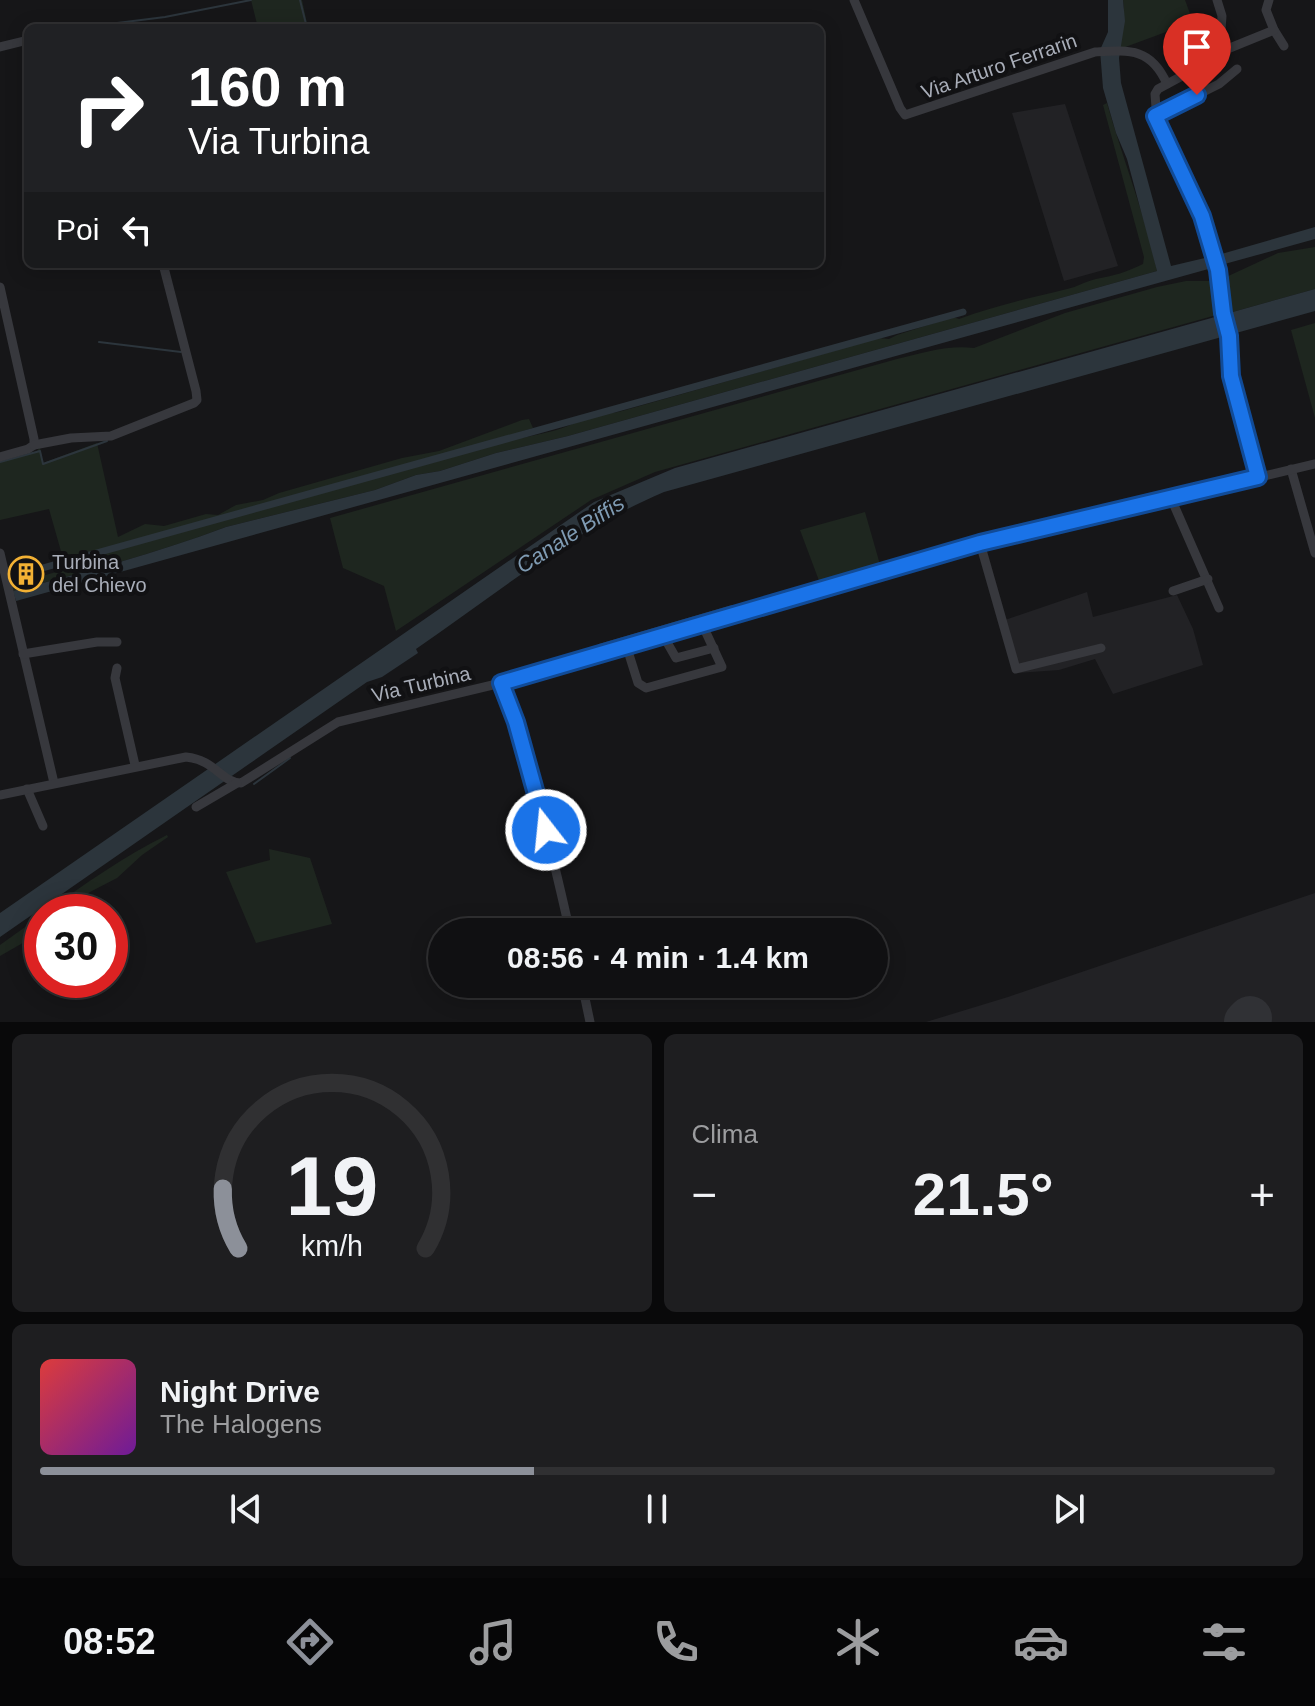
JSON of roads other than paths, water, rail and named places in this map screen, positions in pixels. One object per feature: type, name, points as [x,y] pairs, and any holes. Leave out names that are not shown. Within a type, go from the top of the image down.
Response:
[{"type":"street","name":"Via Arturo Ferrarin","points":[[854,0],[905,115],[1095,52],[1122,50],[1149,58],[1162,72],[1167,84]]},
{"type":"street","points":[[1217,0],[1222,16],[1220,52],[1214,61],[1158,89],[1155,94],[1155,116],[1202,216],[1218,270],[1229,336],[1231,376],[1258,477]]},
{"type":"street","points":[[1269,0],[1266,10],[1284,46]]},
{"type":"street","points":[[1220,52],[1274,30]]},
{"type":"street","points":[[0,47],[24,41]]},
{"type":"street","points":[[1155,116],[1219,84],[1237,69]]},
{"type":"street","points":[[0,457],[34,445],[71,438],[111,436],[194,403],[196,391],[164,268]]},
{"type":"street","points":[[0,287],[34,445]]},
{"type":"street","name":"Via Turbina","points":[[196,807],[234,783],[252,778],[338,722],[501,683],[627,648],[980,543],[1315,464]]},
{"type":"street","points":[[1291,469],[1315,553]]},
{"type":"street","points":[[1170,496],[1219,608]]},
{"type":"street","points":[[980,543],[1016,669],[1101,648]]},
{"type":"street","points":[[0,553],[54,783]]},
{"type":"street","points":[[1173,591],[1208,579]]},
{"type":"street","points":[[627,648],[638,683],[646,688],[722,667],[703,626]]},
{"type":"street","points":[[664,637],[676,658],[714,648]]},
{"type":"street","points":[[23,654],[97,642],[117,642]]},
{"type":"street","points":[[117,668],[115,678],[135,765]]},
{"type":"street","points":[[501,683],[516,722],[567,918]]},
{"type":"street","points":[[0,795],[186,757],[206,761],[234,783]]},
{"type":"street","points":[[27,789],[43,826]]},
{"type":"street","points":[[585,998],[590,1022]]},
{"type":"water","points":[[1108,0],[1123,0],[1125,21],[1119,58],[1121,83],[1171,266],[1209,257],[1212,268],[16,601],[13,591],[147,554],[226,527],[375,490],[416,475],[568,436],[1157,271],[1127,159],[1103,88],[1100,50],[1108,32]]},
{"type":"water","points":[[1315,227],[1315,239],[1221,265],[1218,255]]},
{"type":"water","name":"Canale Biffis","points":[[1315,289],[1315,311],[664,492],[631,507],[537,564],[416,649],[418,653],[382,677],[367,682],[62,894],[27,894],[594,502],[675,468]]},
{"type":"water","points":[[24,896],[24,920],[0,937],[0,913]]},
{"type":"waterway","points":[[109,24],[165,17],[251,0]]},
{"type":"waterway","points":[[300,0],[306,24]]},
{"type":"waterway","points":[[39,569],[963,312]]},
{"type":"waterway","points":[[99,342],[181,352]]},
{"type":"waterway","points":[[0,462],[40,451],[43,464],[107,441]]},
{"type":"waterway","points":[[24,574],[31,592]]},
{"type":"waterway","points":[[599,645],[732,606]]},
{"type":"waterway","points":[[254,784],[290,758]]},
{"type":"place","name":"Turbina del Chievo","points":[[26,574]]}]
